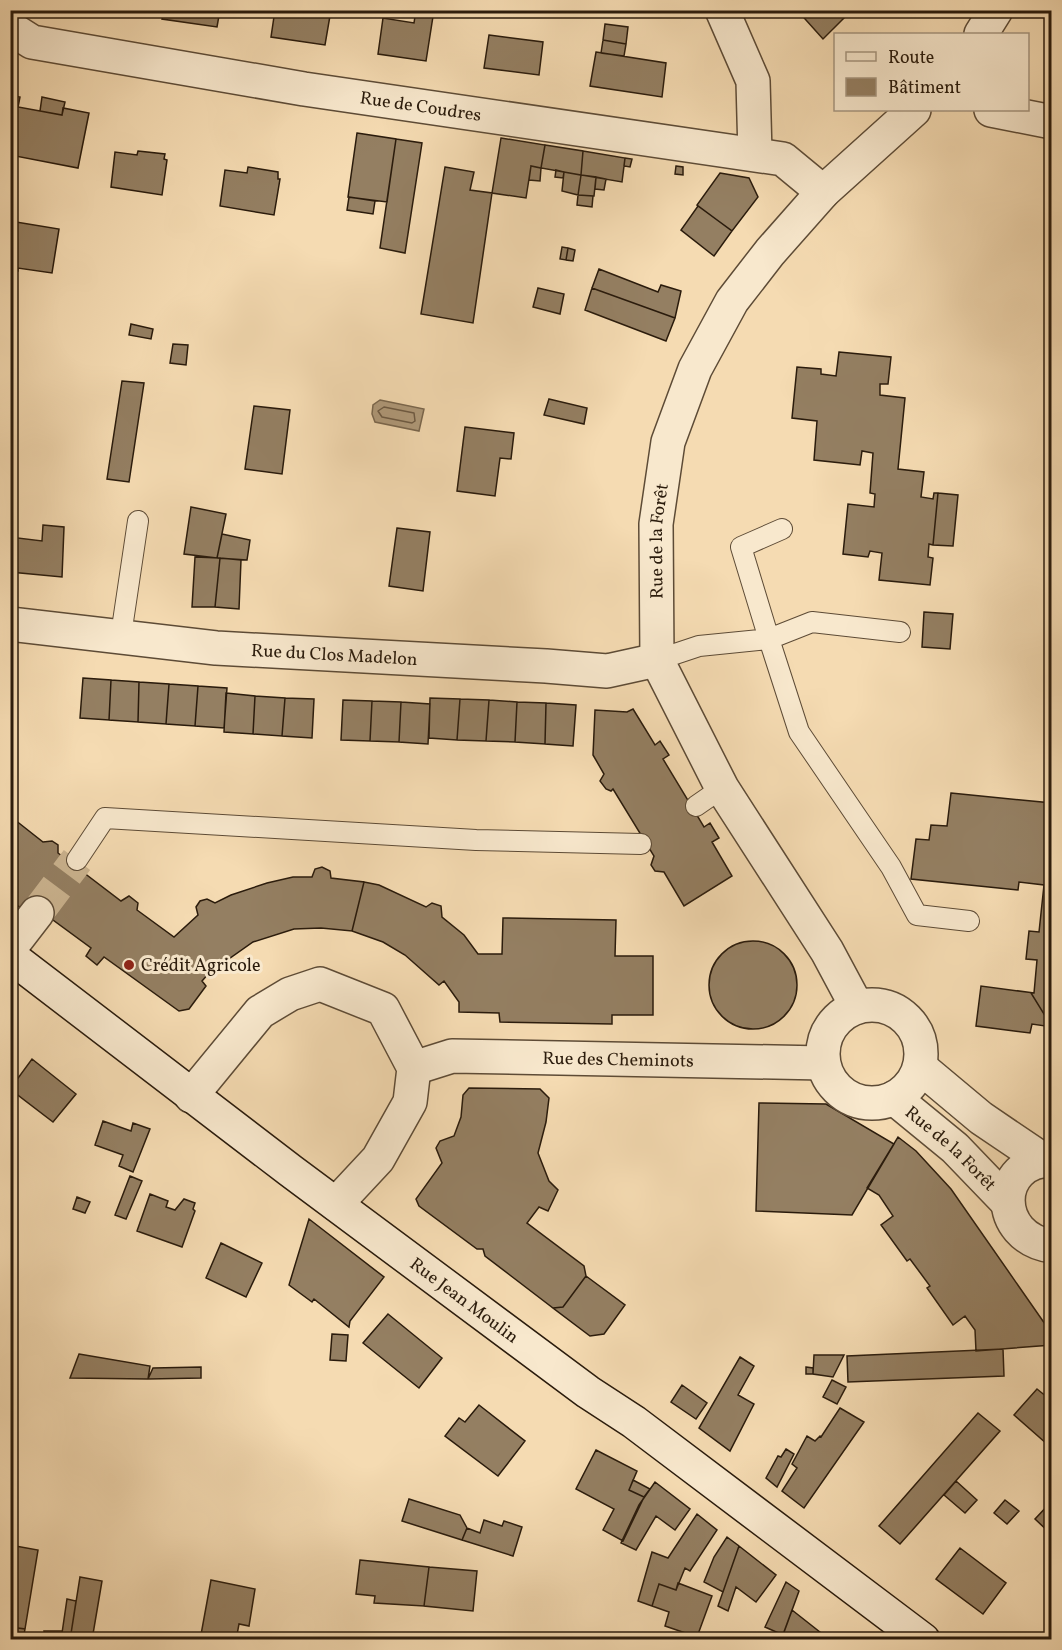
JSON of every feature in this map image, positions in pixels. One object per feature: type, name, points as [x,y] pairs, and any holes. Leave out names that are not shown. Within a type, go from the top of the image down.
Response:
[{"type":"street","points":[[722,10],[753,81],[755,154]]},
{"type":"street","points":[[982,33],[996,10]]},
{"type":"street","name":"Rue de Coudres","points":[[10,28],[32,42],[292,87],[783,159],[823,192]]},
{"type":"street","name":"Rue de la Forêt","points":[[857,1007],[827,951],[709,797],[657,660],[656,524],[668,442],[695,369],[732,301],[770,252],[823,192],[913,111]]},
{"type":"street","points":[[996,111],[1052,122]]},
{"type":"street","name":"Rue du Clos Madelon","points":[[10,624],[121,634],[216,648],[607,671],[657,660]]},
{"type":"street","points":[[10,948],[36,913]]},
{"type":"street","name":"Rue Jean Moulin","points":[[10,956],[191,1096],[588,1392],[634,1422],[922,1640]]},
{"type":"street","points":[[191,1096],[260,1012],[290,994],[320,984],[383,1009],[414,1068],[410,1102],[378,1159],[336,1204]]},
{"type":"street","points":[[879,1005],[901,1013],[919,1037],[920,1067],[906,1090],[894,1098],[879,1103],[862,1102],[848,1097],[835,1087],[823,1063],[824,1041],[831,1026],[842,1014],[857,1007],[879,1005]]},
{"type":"street","name":"Rue des Cheminots","points":[[414,1068],[452,1056],[823,1063]]},
{"type":"street","name":"Rue de la Forêt","points":[[920,1067],[981,1118],[1047,1160]]},
{"type":"street","name":"Rue de la Forêt","points":[[894,1098],[955,1148],[1007,1202]]},
{"type":"street","name":"Rue de la Forêt","points":[[1047,1160],[1029,1165],[1013,1180],[1007,1202],[1009,1216],[1017,1229],[1036,1243],[1052,1246]]},
{"type":"lane","points":[[121,634],[138,521]]},
{"type":"lane","points":[[782,529],[741,547],[799,732],[891,867],[917,915],[969,921]]},
{"type":"lane","points":[[657,660],[699,646],[770,639],[812,622],[900,632]]},
{"type":"lane","points":[[77,860],[105,818],[476,840],[641,844]]},
{"type":"water","points":[[380,400],[424,409],[419,431],[375,422],[372,414],[373,405]]},
{"type":"building","points":[[164,10],[220,10],[217,27],[162,19]]},
{"type":"building","points":[[275,10],[331,10],[325,45],[271,37]]},
{"type":"building","points":[[416,10],[434,10],[426,61],[378,54],[383,18],[414,23]]},
{"type":"building","points":[[797,10],[846,10],[849,13],[823,39]]},
{"type":"building","points":[[605,24],[628,27],[626,44],[603,40]]},
{"type":"building","points":[[489,35],[543,42],[539,75],[484,68]]},
{"type":"building","points":[[603,40],[626,44],[624,56],[601,53]]},
{"type":"building","points":[[596,52],[666,63],[662,97],[590,86]]},
{"type":"building","points":[[10,95],[20,97],[18,107],[62,115],[63,108],[89,113],[78,168],[10,155]]},
{"type":"building","points":[[42,97],[65,102],[62,115],[40,111]]},
{"type":"building","points":[[357,133],[396,139],[387,202],[348,197]]},
{"type":"building","points":[[501,138],[545,145],[541,168],[531,166],[526,198],[492,193]]},
{"type":"building","points":[[396,139],[422,143],[405,253],[380,248]]},
{"type":"building","points":[[545,145],[583,151],[581,175],[541,168]]},
{"type":"building","points":[[138,151],[165,154],[164,159],[167,160],[162,195],[111,187],[115,152],[137,155]]},
{"type":"building","points":[[583,151],[625,158],[622,182],[581,175]]},
{"type":"building","points":[[625,158],[632,159],[630,167],[624,166]]},
{"type":"building","points":[[531,166],[541,168],[540,181],[529,180]]},
{"type":"building","points":[[676,166],[683,167],[683,175],[675,174]]},
{"type":"building","points":[[248,167],[278,172],[278,179],[280,179],[274,215],[220,206],[225,170],[247,173]]},
{"type":"building","points":[[445,167],[474,172],[470,190],[492,193],[473,323],[421,314]]},
{"type":"building","points":[[556,170],[564,172],[563,178],[555,177]]},
{"type":"building","points":[[564,172],[581,175],[578,195],[562,191]]},
{"type":"building","points":[[720,173],[749,178],[758,197],[732,231],[697,205]]},
{"type":"building","points":[[581,175],[596,177],[594,196],[578,195]]},
{"type":"building","points":[[596,177],[606,179],[604,190],[595,189]]},
{"type":"building","points":[[578,195],[593,196],[592,207],[577,205]]},
{"type":"building","points":[[349,197],[375,201],[373,214],[347,210]]},
{"type":"building","points":[[698,206],[732,231],[714,256],[681,230]]},
{"type":"building","points":[[10,215],[17,216],[15,226],[10,225]]},
{"type":"building","points":[[16,222],[59,229],[52,273],[18,268],[18,271],[10,270],[10,225],[15,226]]},
{"type":"building","points":[[562,247],[568,248],[566,260],[560,259]]},
{"type":"building","points":[[568,248],[575,250],[573,261],[566,260]]},
{"type":"building","points":[[599,269],[658,292],[661,285],[681,291],[675,318],[592,288]]},
{"type":"building","points":[[538,288],[564,294],[560,314],[533,307]]},
{"type":"building","points":[[592,288],[675,318],[666,341],[585,310]]},
{"type":"building","points":[[131,324],[153,329],[151,339],[129,335]]},
{"type":"building","points":[[173,344],[188,345],[186,365],[170,363]]},
{"type":"building","points":[[839,352],[891,357],[888,384],[880,384],[880,395],[905,398],[898,469],[924,472],[921,497],[933,499],[934,493],[938,493],[933,545],[929,544],[928,557],[933,558],[930,585],[879,580],[882,553],[870,551],[868,557],[843,554],[848,504],[874,507],[875,494],[870,493],[873,453],[862,451],[860,465],[814,460],[817,421],[792,418],[797,367],[821,369],[821,374],[836,376]]},
{"type":"building","points":[[122,381],[144,383],[129,482],[107,479]]},
{"type":"building","points":[[549,399],[587,408],[584,424],[544,415]]},
{"type":"building","points":[[254,406],[290,410],[282,474],[245,469]]},
{"type":"building","points":[[465,427],[514,433],[511,459],[500,458],[495,496],[457,491]]},
{"type":"building","points":[[938,493],[958,495],[953,546],[933,545]]},
{"type":"building","points":[[191,507],[226,514],[217,558],[184,554]]},
{"type":"building","points":[[43,525],[64,527],[62,577],[10,572],[10,537],[42,541]]},
{"type":"building","points":[[397,528],[430,532],[423,591],[389,586]]},
{"type":"building","points":[[222,534],[250,540],[247,560],[217,558]]},
{"type":"building","points":[[195,557],[220,558],[215,607],[192,607]]},
{"type":"building","points":[[220,558],[241,560],[239,609],[215,607]]},
{"type":"building","points":[[924,612],[953,614],[950,649],[922,647]]},
{"type":"building","points":[[83,678],[111,680],[109,720],[80,718]]},
{"type":"building","points":[[111,680],[139,682],[138,722],[109,720]]},
{"type":"building","points":[[139,682],[169,684],[166,724],[138,722]]},
{"type":"building","points":[[169,684],[198,686],[195,726],[166,724]]},
{"type":"building","points":[[198,686],[227,688],[224,728],[195,726]]},
{"type":"building","points":[[226,693],[255,696],[253,734],[224,732]]},
{"type":"building","points":[[255,696],[285,698],[282,736],[253,734]]},
{"type":"building","points":[[285,698],[314,699],[312,738],[282,736]]},
{"type":"building","points":[[430,698],[460,699],[457,740],[429,738]]},
{"type":"building","points":[[460,699],[489,700],[486,741],[457,740]]},
{"type":"building","points":[[343,700],[372,701],[370,741],[341,740]]},
{"type":"building","points":[[489,700],[517,702],[515,742],[486,741]]},
{"type":"building","points":[[372,701],[401,702],[399,742],[370,741]]},
{"type":"building","points":[[401,702],[430,704],[428,744],[399,742]]},
{"type":"building","points":[[517,702],[546,703],[545,744],[515,742]]},
{"type":"building","points":[[546,703],[576,705],[573,746],[545,744]]},
{"type":"building","points":[[633,709],[655,745],[660,741],[669,755],[663,759],[704,827],[710,823],[719,838],[712,842],[732,876],[684,906],[664,872],[655,871],[651,865],[654,856],[613,789],[611,791],[606,789],[600,781],[604,774],[593,755],[595,710],[627,712]]},
{"type":"building","points":[[951,793],[1052,803],[1052,1027],[1032,1024],[1030,1033],[976,1026],[981,986],[1034,993],[1037,960],[1026,959],[1029,931],[1039,932],[1044,885],[1019,882],[1018,890],[911,879],[916,839],[929,840],[931,825],[947,826]]},
{"type":"building","points":[[951,793],[1052,803],[1052,1027],[1031,993],[1034,993],[1037,960],[1026,959],[1029,931],[1039,932],[1044,885],[1019,882],[1018,890],[911,879],[916,839],[929,840],[931,825],[947,826]]},
{"type":"building","points":[[10,816],[43,842],[52,841],[58,845],[58,853],[121,901],[129,896],[138,903],[137,910],[174,937],[198,915],[196,907],[200,901],[207,899],[215,903],[267,883],[293,877],[312,877],[315,869],[322,867],[330,871],[331,878],[364,882],[352,931],[321,928],[294,929],[253,942],[209,973],[202,981],[206,986],[189,1009],[179,1011],[104,957],[97,965],[86,956],[91,948],[27,901],[21,908],[10,901],[13,890],[10,888]]},
{"type":"building","points":[[364,882],[379,885],[426,907],[432,903],[441,906],[442,917],[464,935],[478,954],[502,954],[503,918],[616,920],[615,956],[653,956],[653,1015],[612,1015],[612,1024],[500,1022],[499,1013],[459,1012],[459,1002],[444,981],[439,985],[405,955],[383,942],[352,931]]},
{"type":"building","points":[[753,941],[770,945],[784,954],[793,968],[797,985],[793,1002],[784,1016],[770,1025],[753,1029],[736,1025],[722,1016],[713,1002],[709,985],[713,968],[722,954],[736,945]]},
{"type":"building","points":[[32,1059],[76,1094],[53,1122],[10,1089]]},
{"type":"building","points":[[469,1088],[540,1089],[549,1098],[538,1153],[549,1181],[558,1190],[548,1211],[539,1207],[527,1223],[584,1266],[586,1276],[563,1307],[553,1308],[485,1256],[483,1249],[477,1249],[419,1206],[416,1199],[442,1163],[436,1148],[440,1141],[454,1136],[461,1117],[463,1095]]},
{"type":"building","points":[[759,1103],[826,1104],[894,1144],[852,1215],[756,1211]]},
{"type":"building","points":[[103,1121],[131,1131],[133,1123],[150,1129],[133,1172],[119,1166],[123,1155],[95,1145]]},
{"type":"building","points":[[898,1137],[916,1151],[951,1189],[1052,1334],[1052,1345],[976,1351],[975,1330],[965,1316],[953,1325],[927,1288],[930,1286],[910,1259],[907,1261],[881,1225],[893,1216],[879,1195],[867,1188]]},
{"type":"building","points":[[130,1176],[142,1181],[126,1219],[115,1215]]},
{"type":"building","points":[[150,1194],[168,1201],[166,1207],[175,1210],[184,1199],[195,1203],[193,1209],[195,1211],[182,1247],[137,1231]]},
{"type":"building","points":[[77,1197],[90,1202],[85,1213],[73,1209]]},
{"type":"building","points":[[309,1219],[384,1277],[350,1321],[349,1327],[314,1299],[312,1302],[289,1285]]},
{"type":"building","points":[[221,1243],[262,1263],[246,1297],[206,1278]]},
{"type":"building","points":[[586,1276],[625,1305],[604,1334],[590,1336],[553,1308],[563,1307]]},
{"type":"building","points":[[388,1314],[442,1358],[419,1388],[363,1343]]},
{"type":"building","points":[[332,1334],[348,1335],[346,1361],[330,1360]]},
{"type":"building","points":[[1003,1349],[1004,1376],[848,1382],[847,1356]]},
{"type":"building","points":[[79,1354],[150,1366],[148,1379],[70,1378]]},
{"type":"building","points":[[814,1355],[844,1355],[833,1377],[813,1374]]},
{"type":"building","points":[[740,1357],[754,1366],[738,1395],[754,1404],[730,1451],[699,1428]]},
{"type":"building","points":[[201,1367],[201,1378],[148,1379],[153,1368]]},
{"type":"building","points":[[806,1367],[813,1368],[813,1374],[806,1374]]},
{"type":"building","points":[[832,1380],[846,1387],[837,1404],[823,1397]]},
{"type":"building","points":[[682,1385],[707,1403],[696,1419],[671,1402]]},
{"type":"building","points":[[1037,1389],[1052,1401],[1052,1439],[1047,1444],[1014,1415]]},
{"type":"building","points":[[479,1405],[525,1441],[498,1476],[445,1436],[459,1418],[465,1422]]},
{"type":"building","points":[[840,1408],[864,1422],[804,1508],[782,1491],[797,1468],[792,1464],[807,1436],[815,1441],[821,1437]]},
{"type":"building","points":[[978,1413],[1000,1431],[900,1544],[879,1526]]},
{"type":"building","points":[[786,1449],[794,1454],[777,1487],[766,1478],[778,1456],[781,1457]]},
{"type":"building","points":[[786,1449],[794,1454],[777,1487],[766,1478],[778,1456],[781,1457]]},
{"type":"building","points":[[596,1450],[637,1471],[629,1490],[644,1497],[623,1541],[603,1530],[614,1509],[576,1489]]},
{"type":"building","points":[[633,1480],[650,1489],[644,1497],[629,1490]]},
{"type":"building","points":[[956,1481],[977,1500],[965,1513],[944,1495]]},
{"type":"building","points":[[655,1482],[690,1509],[675,1530],[656,1516],[636,1550],[621,1543],[639,1505]]},
{"type":"building","points":[[409,1499],[460,1515],[467,1528],[462,1540],[402,1521]]},
{"type":"building","points":[[1005,1500],[1019,1511],[1007,1524],[994,1513]]},
{"type":"building","points":[[1052,1501],[1052,1535],[1035,1519]]},
{"type":"building","points":[[697,1514],[717,1530],[690,1571],[685,1568],[676,1590],[659,1584],[652,1606],[638,1601],[652,1552],[668,1558]]},
{"type":"building","points":[[484,1520],[502,1526],[504,1521],[522,1527],[513,1556],[462,1540],[467,1528],[480,1533]]},
{"type":"building","points":[[727,1537],[739,1546],[723,1592],[704,1582],[714,1557]]},
{"type":"building","points":[[10,1545],[38,1550],[25,1629],[10,1627]]},
{"type":"building","points":[[739,1546],[776,1575],[756,1602],[736,1587],[728,1611],[718,1606]]},
{"type":"building","points":[[960,1548],[1006,1583],[983,1614],[936,1579]]},
{"type":"building","points":[[360,1560],[429,1567],[424,1606],[374,1603],[375,1596],[356,1594]]},
{"type":"building","points":[[429,1567],[477,1571],[473,1611],[424,1606]]},
{"type":"building","points":[[80,1577],[102,1581],[92,1640],[70,1640]]},
{"type":"building","points":[[211,1580],[255,1589],[249,1626],[239,1624],[236,1640],[200,1640]]},
{"type":"building","points":[[786,1582],[799,1591],[783,1635],[765,1627]]},
{"type":"building","points":[[678,1583],[712,1596],[697,1637],[665,1626],[669,1612],[652,1606],[659,1584],[676,1590]]},
{"type":"building","points":[[67,1599],[76,1601],[70,1640],[61,1640]]},
{"type":"building","points":[[792,1610],[830,1640],[781,1640]]},
{"type":"building","points":[[10,1627],[25,1629],[23,1640],[10,1640]]},
{"type":"building","points":[[44,1631],[62,1631],[61,1640],[45,1640]]},
{"type":"tunnel","points":[[37,913],[77,860]]},
{"type":"place","name":"Crédit Agricole","points":[[129,965]]}]
